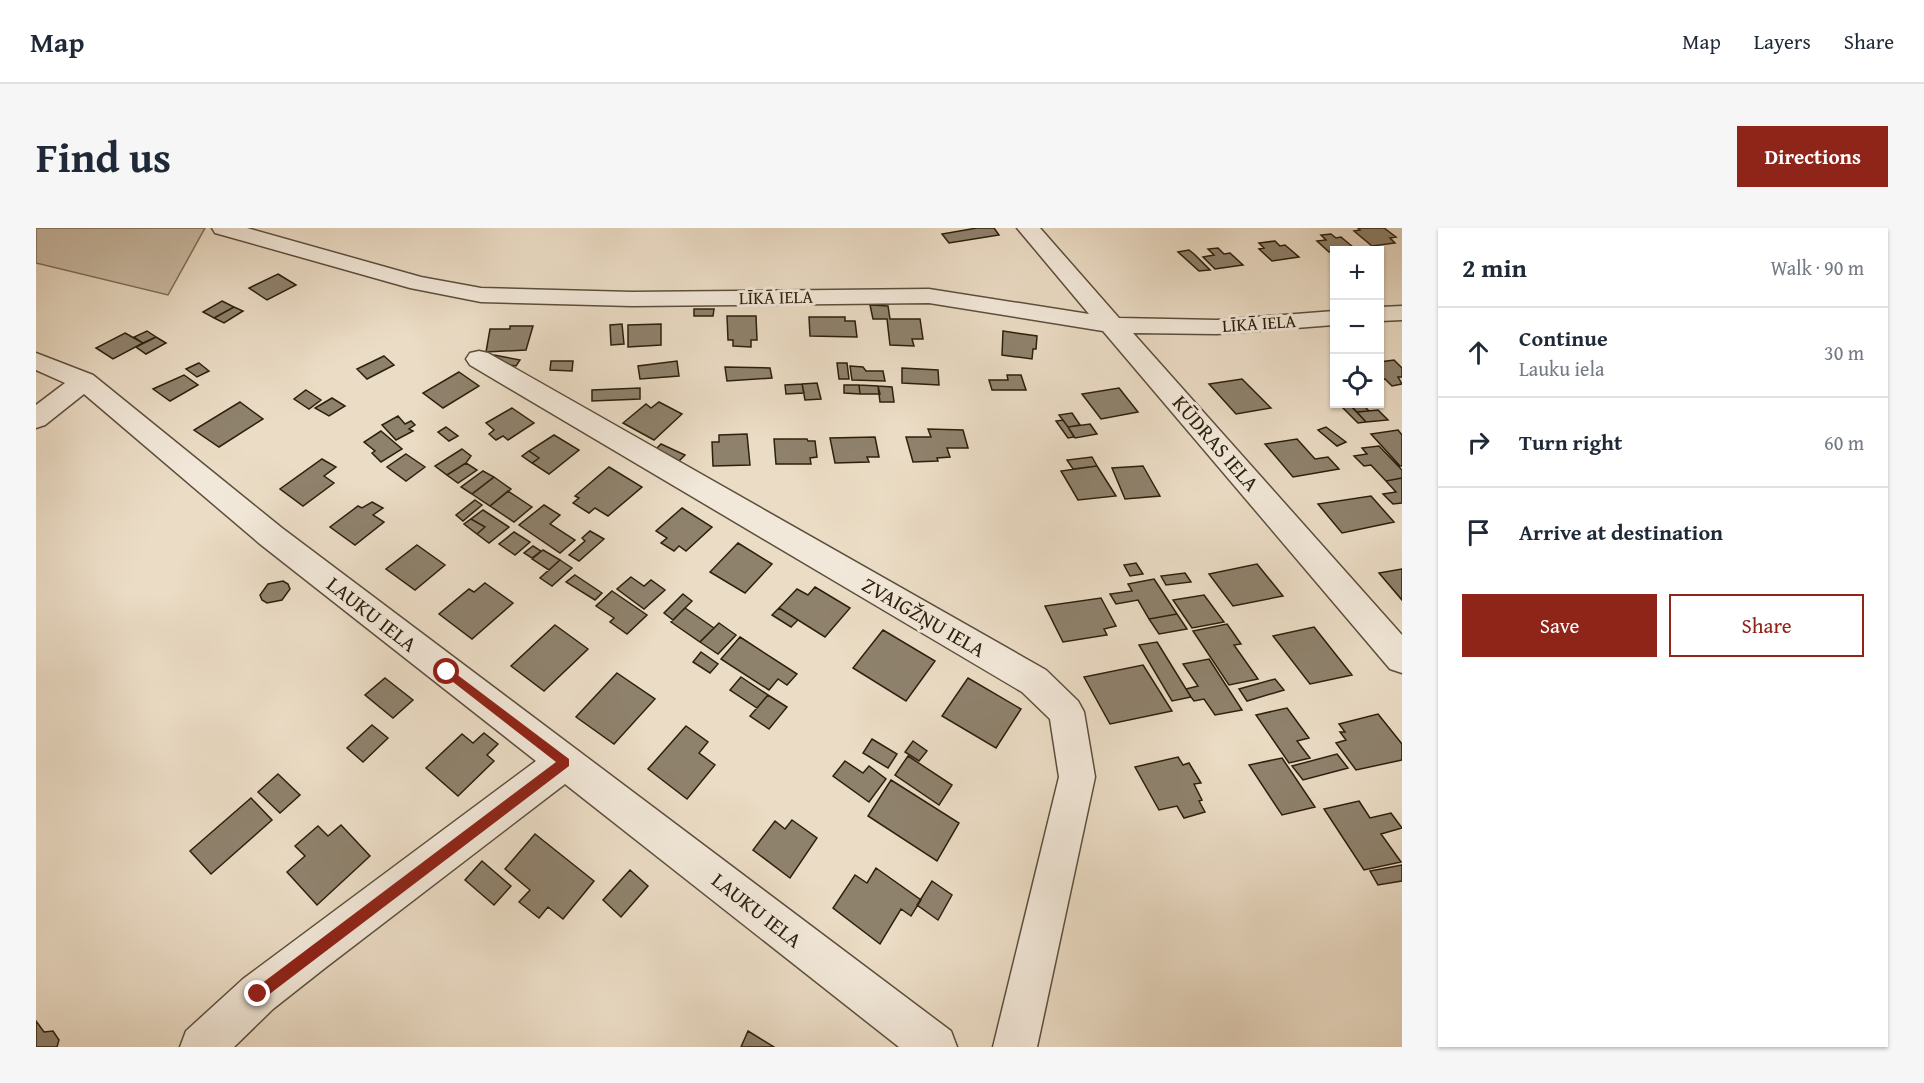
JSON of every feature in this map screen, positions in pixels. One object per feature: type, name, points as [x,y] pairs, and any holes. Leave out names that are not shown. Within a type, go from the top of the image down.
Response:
[{"type":"street","name":"LĪKĀ IELA","points":[[223,228],[418,283],[481,295],[632,300],[929,296],[1115,325],[1217,327],[1330,318]]},
{"type":"street","name":"KŪDRAS IELA","points":[[1028,228],[1115,325],[1402,659]]},
{"type":"street","points":[[1384,314],[1402,313]]},
{"type":"street","name":"ZVAIGŽŅU IELA","points":[[479,359],[1034,681],[1066,711],[1077,777],[1015,1047]]},
{"type":"street","name":"LAUKU IELA","points":[[36,362],[84,381],[271,536],[934,1047]]},
{"type":"street","points":[[36,418],[84,381]]},
{"type":"street","points":[[202,1047],[258,994],[310,953],[565,762]]},
{"type":"shaded area","points":[[36,228],[205,228],[168,295],[36,263]]},
{"type":"building","points":[[977,228],[994,228],[999,235],[949,243],[942,234]]},
{"type":"building","points":[[1358,228],[1384,228],[1396,237],[1390,238],[1395,243],[1372,246],[1354,231],[1360,230]]},
{"type":"building","points":[[1331,234],[1336,238],[1341,237],[1352,246],[1330,246],[1329,252],[1317,241],[1326,240],[1321,235]]},
{"type":"building","points":[[1275,241],[1280,246],[1285,245],[1299,257],[1272,261],[1259,249],[1264,248],[1259,243]]},
{"type":"building","points":[[1218,248],[1224,254],[1230,253],[1243,265],[1215,269],[1203,257],[1214,255],[1208,249]]},
{"type":"building","points":[[1189,250],[1210,270],[1199,271],[1178,252]]},
{"type":"building","points":[[278,274],[296,285],[267,300],[249,288]]},
{"type":"building","points":[[222,301],[234,307],[214,318],[203,312]]},
{"type":"building","points":[[870,305],[888,306],[890,319],[920,319],[923,339],[912,339],[914,346],[890,345],[887,319],[873,319]]},
{"type":"building","points":[[234,307],[243,311],[224,323],[214,318]]},
{"type":"building","points":[[694,309],[714,309],[713,316],[694,316]]},
{"type":"building","points":[[727,316],[756,316],[757,340],[751,340],[751,347],[733,346],[733,340],[728,340]]},
{"type":"building","points":[[809,317],[845,317],[845,321],[855,321],[857,337],[810,336]]},
{"type":"building","points":[[622,324],[624,344],[611,345],[610,325]]},
{"type":"building","points":[[661,324],[661,345],[628,347],[628,325]]},
{"type":"building","points":[[510,326],[533,326],[526,350],[486,352],[490,329],[510,329]]},
{"type":"building","points":[[147,331],[156,337],[143,343],[134,337]]},
{"type":"building","points":[[1003,331],[1037,336],[1032,359],[1002,355]]},
{"type":"building","points":[[125,333],[143,343],[113,359],[96,348]]},
{"type":"building","points":[[156,337],[166,343],[146,354],[136,347]]},
{"type":"building","points":[[494,355],[520,360],[516,366],[490,362]]},
{"type":"building","points":[[384,356],[394,365],[367,379],[357,369]]},
{"type":"building","points":[[1394,360],[1402,368],[1402,377],[1398,377],[1402,384],[1392,386],[1384,379],[1384,361]]},
{"type":"building","points":[[551,361],[573,361],[572,371],[550,370]]},
{"type":"building","points":[[677,361],[679,376],[640,379],[638,366]]},
{"type":"building","points":[[199,363],[209,371],[197,377],[186,369]]},
{"type":"building","points":[[837,363],[847,363],[849,379],[839,379]]},
{"type":"building","points":[[850,366],[863,367],[866,371],[883,371],[885,381],[852,380]]},
{"type":"building","points":[[725,367],[770,368],[772,378],[727,381]]},
{"type":"building","points":[[902,368],[938,370],[939,385],[902,383]]},
{"type":"building","points":[[459,372],[479,386],[443,408],[423,393]]},
{"type":"building","points":[[184,375],[198,385],[170,401],[153,389]]},
{"type":"building","points":[[1007,375],[1021,375],[1026,390],[992,390],[989,380],[1008,380]]},
{"type":"building","points":[[1242,379],[1271,408],[1236,414],[1209,384]]},
{"type":"building","points":[[817,383],[821,399],[805,400],[802,384]]},
{"type":"building","points":[[802,384],[804,393],[786,394],[785,385]]},
{"type":"building","points":[[844,385],[859,385],[860,394],[844,393]]},
{"type":"building","points":[[859,385],[878,386],[880,394],[860,394]]},
{"type":"building","points":[[878,386],[892,387],[894,402],[880,402]]},
{"type":"building","points":[[640,388],[640,399],[592,401],[592,390]]},
{"type":"building","points":[[1119,388],[1138,412],[1101,419],[1082,394]]},
{"type":"building","points":[[306,390],[321,400],[309,409],[294,399]]},
{"type":"building","points":[[332,398],[345,406],[329,416],[315,408]]},
{"type":"building","points":[[240,402],[263,419],[219,447],[194,430]]},
{"type":"building","points":[[659,402],[682,414],[654,440],[623,423],[646,404],[651,408]]},
{"type":"building","points":[[512,408],[534,423],[508,440],[503,436],[496,440],[489,434],[494,430],[486,423]]},
{"type":"building","points":[[1343,408],[1353,408],[1366,422],[1358,423]]},
{"type":"building","points":[[1353,408],[1366,408],[1369,411],[1357,412]]},
{"type":"building","points":[[1378,410],[1388,420],[1366,422],[1357,412]]},
{"type":"building","points":[[1072,413],[1080,425],[1068,427],[1059,415]]},
{"type":"building","points":[[398,416],[405,424],[411,421],[415,425],[409,429],[413,431],[396,440],[382,425]]},
{"type":"building","points":[[1063,420],[1074,437],[1068,438],[1056,421]]},
{"type":"building","points":[[1090,424],[1097,434],[1075,438],[1068,427]]},
{"type":"building","points":[[446,427],[458,436],[449,441],[438,432]]},
{"type":"building","points":[[1326,427],[1346,442],[1337,446],[1318,430]]},
{"type":"building","points":[[928,429],[963,430],[968,448],[947,448],[950,457],[937,458],[938,461],[913,462],[906,437],[931,437]]},
{"type":"building","points":[[1398,430],[1402,435],[1402,466],[1371,434]]},
{"type":"building","points":[[381,431],[402,449],[381,462],[372,453],[375,451],[364,442]]},
{"type":"building","points":[[747,434],[750,465],[713,466],[712,442],[719,442],[719,435]]},
{"type":"building","points":[[554,435],[579,450],[549,474],[532,463],[539,458],[529,451]]},
{"type":"building","points":[[875,437],[879,457],[867,457],[869,462],[835,463],[830,438]]},
{"type":"building","points":[[774,439],[815,441],[817,457],[810,458],[811,464],[776,464]]},
{"type":"building","points":[[1297,439],[1315,459],[1328,457],[1339,469],[1293,477],[1265,444]]},
{"type":"building","points":[[661,444],[685,455],[679,461],[655,450]]},
{"type":"building","points":[[1379,446],[1402,470],[1402,478],[1386,481],[1371,465],[1364,466],[1354,456],[1367,454],[1362,448]]},
{"type":"building","points":[[462,449],[471,456],[466,463],[447,475],[435,466]]},
{"type":"building","points":[[529,451],[539,458],[532,463],[522,456]]},
{"type":"building","points":[[406,454],[425,467],[406,481],[387,467]]},
{"type":"building","points":[[1092,457],[1097,466],[1073,469],[1067,460]]},
{"type":"building","points":[[322,459],[336,467],[324,476],[334,483],[303,506],[280,489]]},
{"type":"building","points":[[466,463],[477,470],[458,483],[447,475]]},
{"type":"building","points":[[1097,466],[1116,496],[1078,500],[1061,471]]},
{"type":"building","points":[[1143,466],[1160,496],[1125,499],[1112,468]]},
{"type":"building","points":[[609,467],[642,487],[608,516],[595,508],[589,513],[573,503],[579,498],[575,496]]},
{"type":"building","points":[[483,471],[494,477],[472,494],[461,487]]},
{"type":"building","points":[[494,477],[511,489],[490,506],[472,494]]},
{"type":"building","points":[[1402,478],[1402,503],[1393,504],[1383,494],[1396,492],[1386,481]]},
{"type":"building","points":[[508,491],[532,507],[514,522],[490,506]]},
{"type":"building","points":[[1371,496],[1394,522],[1342,533],[1318,504]]},
{"type":"building","points":[[475,500],[482,505],[463,521],[456,515]]},
{"type":"building","points":[[372,502],[383,508],[373,515],[384,522],[355,545],[330,527],[358,506],[362,508]]},
{"type":"building","points":[[544,505],[560,515],[550,524],[575,540],[560,553],[519,525]]},
{"type":"building","points":[[682,508],[712,527],[686,551],[679,546],[674,551],[661,543],[667,538],[656,531]]},
{"type":"building","points":[[483,510],[509,527],[489,543],[477,534],[485,527],[471,519]]},
{"type":"building","points":[[471,519],[485,527],[477,534],[464,524]]},
{"type":"building","points":[[590,531],[604,539],[579,561],[569,555],[585,541],[582,538]]},
{"type":"building","points":[[514,532],[530,542],[515,555],[499,544]]},
{"type":"building","points":[[738,543],[772,564],[745,593],[710,572]]},
{"type":"building","points":[[417,545],[445,565],[415,590],[386,569]]},
{"type":"building","points":[[533,546],[541,551],[532,558],[524,553]]},
{"type":"building","points":[[543,550],[560,560],[549,570],[532,559]]},
{"type":"building","points":[[560,560],[572,568],[552,586],[540,578]]},
{"type":"building","points":[[1136,563],[1143,574],[1130,576],[1124,565]]},
{"type":"building","points":[[1257,564],[1283,596],[1233,606],[1209,574]]},
{"type":"building","points":[[1402,569],[1402,600],[1379,573]]},
{"type":"building","points":[[1185,573],[1191,582],[1166,585],[1161,576]]},
{"type":"building","points":[[575,575],[602,593],[595,600],[566,582]]},
{"type":"building","points":[[631,577],[644,586],[651,580],[665,590],[644,609],[617,589]]},
{"type":"building","points":[[1154,579],[1177,614],[1149,619],[1138,600],[1116,604],[1110,594],[1132,591],[1128,584]]},
{"type":"building","points":[[283,581],[290,589],[282,600],[267,603],[262,600],[260,595],[268,584]]},
{"type":"building","points":[[485,583],[513,603],[472,639],[439,614],[469,589],[474,592]]},
{"type":"building","points":[[815,587],[850,608],[825,637],[779,608],[797,589],[808,595]]},
{"type":"building","points":[[612,591],[647,615],[627,634],[610,622],[614,618],[596,606]]},
{"type":"building","points":[[683,594],[692,601],[673,620],[664,613]]},
{"type":"building","points":[[1204,595],[1224,622],[1192,628],[1173,600]]},
{"type":"building","points":[[1101,598],[1116,626],[1104,629],[1107,635],[1063,642],[1045,606]]},
{"type":"building","points":[[685,608],[714,628],[700,642],[671,622]]},
{"type":"building","points":[[779,608],[798,620],[791,627],[772,615]]},
{"type":"building","points":[[1177,614],[1187,629],[1159,634],[1149,619]]},
{"type":"building","points":[[719,623],[736,635],[718,654],[700,642]]},
{"type":"building","points":[[1227,624],[1241,644],[1234,645],[1258,679],[1229,685],[1193,631]]},
{"type":"building","points":[[555,625],[588,649],[544,691],[511,666]]},
{"type":"building","points":[[1314,627],[1352,675],[1310,684],[1273,636]]},
{"type":"building","points":[[883,630],[935,661],[906,701],[853,668]]},
{"type":"building","points":[[740,637],[797,674],[787,685],[778,679],[769,690],[721,659]]},
{"type":"building","points":[[1157,642],[1191,697],[1172,701],[1139,645]]},
{"type":"building","points":[[701,652],[718,664],[710,673],[693,662]]},
{"type":"building","points":[[1209,659],[1242,710],[1215,715],[1204,699],[1194,701],[1191,697],[1186,689],[1198,686],[1183,664]]},
{"type":"building","points":[[1143,665],[1172,711],[1110,724],[1084,677]]},
{"type":"building","points":[[617,673],[655,699],[614,744],[576,717]]},
{"type":"building","points":[[741,677],[768,695],[757,708],[730,690]]},
{"type":"building","points":[[385,678],[413,700],[393,718],[365,695]]},
{"type":"building","points":[[968,678],[1021,709],[996,748],[942,716]]},
{"type":"building","points":[[1275,679],[1284,690],[1247,701],[1239,689]]},
{"type":"building","points":[[768,695],[787,707],[769,729],[750,716]]},
{"type":"building","points":[[1287,708],[1309,738],[1297,741],[1310,758],[1289,763],[1256,715]]},
{"type":"building","points":[[1378,714],[1402,744],[1402,760],[1356,770],[1336,743],[1346,740],[1340,732],[1345,732],[1339,724]]},
{"type":"building","points":[[372,725],[388,738],[363,762],[347,748]]},
{"type":"building","points":[[686,726],[708,742],[699,753],[715,765],[687,799],[648,769]]},
{"type":"building","points":[[484,733],[498,744],[487,755],[494,761],[458,796],[426,768],[462,734],[473,743]]},
{"type":"building","points":[[872,739],[897,754],[888,768],[863,753]]},
{"type":"building","points":[[913,741],[927,751],[919,761],[905,752]]},
{"type":"building","points":[[1337,754],[1348,768],[1303,780],[1292,766]]},
{"type":"building","points":[[908,756],[952,785],[939,805],[895,775]]},
{"type":"building","points":[[1178,757],[1183,765],[1189,763],[1201,783],[1194,784],[1205,812],[1184,818],[1177,806],[1159,810],[1135,767]]},
{"type":"building","points":[[1282,758],[1315,807],[1282,815],[1249,765]]},
{"type":"building","points":[[845,761],[863,773],[869,766],[886,779],[869,802],[833,776]]},
{"type":"building","points":[[278,774],[300,795],[280,813],[258,792]]},
{"type":"building","points":[[891,780],[959,823],[937,861],[868,816]]},
{"type":"building","points":[[251,798],[272,820],[211,874],[190,851]]},
{"type":"building","points":[[1359,801],[1370,818],[1391,813],[1402,828],[1381,834],[1401,862],[1364,870],[1324,809]]},
{"type":"building","points":[[792,820],[817,838],[790,878],[753,850],[775,821],[785,829]]},
{"type":"building","points":[[341,825],[370,856],[317,905],[287,872],[305,856],[295,846],[318,826],[328,836]]},
{"type":"building","points":[[535,834],[594,881],[563,919],[548,907],[539,918],[519,902],[530,890],[505,869]]},
{"type":"building","points":[[482,861],[511,886],[494,905],[465,880]]},
{"type":"building","points":[[1402,865],[1402,881],[1378,885],[1370,871]]},
{"type":"building","points":[[876,868],[921,900],[911,916],[901,909],[880,944],[833,908],[855,875],[867,883]]},
{"type":"building","points":[[630,870],[648,886],[621,917],[603,900]]},
{"type":"building","points":[[932,881],[952,895],[938,920],[917,905]]},
{"type":"building","points":[[36,1021],[44,1032],[53,1031],[59,1040],[57,1047],[36,1047]]},
{"type":"building","points":[[748,1031],[774,1047],[741,1047]]},
{"type":"route","points":[[258,994],[565,762],[447,672]]}]
